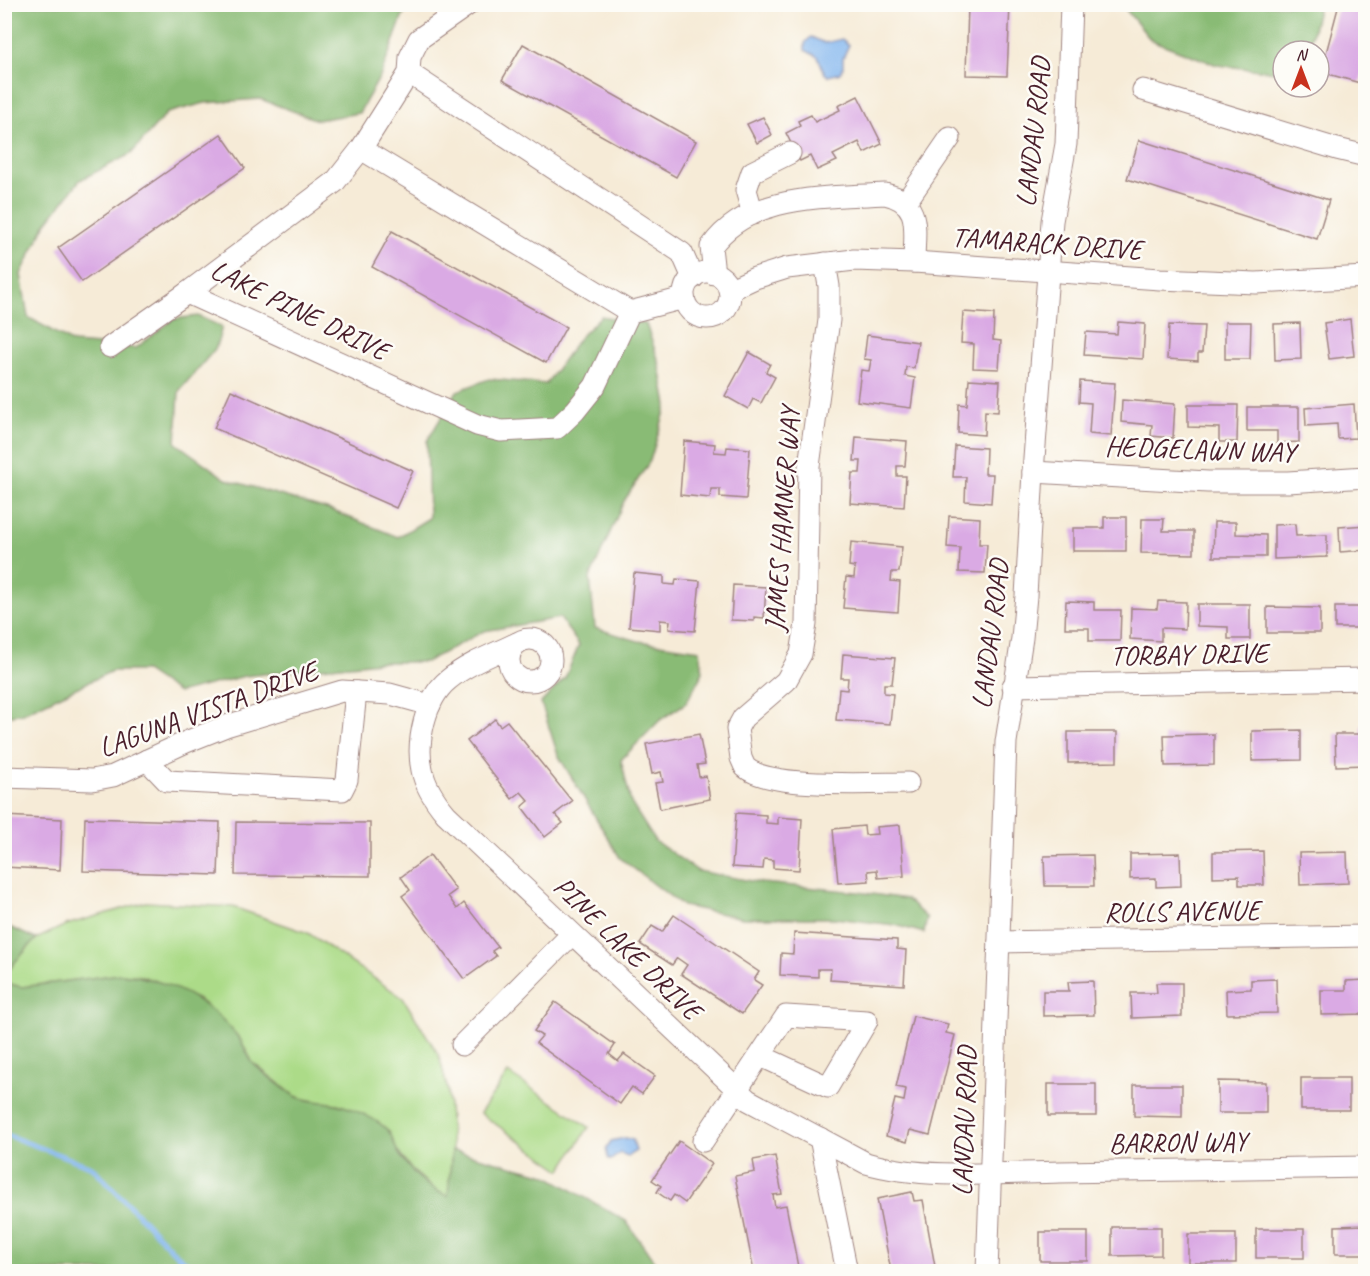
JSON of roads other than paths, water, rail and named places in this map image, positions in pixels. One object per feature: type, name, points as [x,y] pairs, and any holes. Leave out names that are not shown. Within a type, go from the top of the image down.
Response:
[{"type":"street","points":[[469,4],[419,39],[410,57],[409,73],[682,253],[693,278]]},
{"type":"street","name":"LANDAU ROAD","points":[[987,1272],[1006,742],[1025,607],[1052,220],[1066,144],[1071,4]]},
{"type":"street","name":"LAKE PINE DRIVE","points":[[409,73],[361,148],[335,182],[187,292],[477,425],[501,430],[557,428],[575,411],[595,386],[630,312]]},
{"type":"street","points":[[1143,90],[1365,156]]},
{"type":"street","points":[[906,202],[950,138]]},
{"type":"street","points":[[361,148],[630,312],[684,298]]},
{"type":"street","points":[[753,214],[746,190],[752,172],[790,153]]},
{"type":"street","points":[[714,274],[711,247],[719,236],[737,221],[781,204],[808,199],[896,196],[906,202],[915,214],[915,262]]},
{"type":"street","name":"TAMARACK DRIVE","points":[[729,290],[755,278],[787,268],[854,260],[1256,283],[1365,277]]},
{"type":"street","name":"JAMES HAMNER WAY","points":[[825,263],[829,286],[829,320],[809,466],[806,624],[801,654],[786,681],[743,718],[737,729],[737,739],[745,767],[760,777],[810,782],[908,783]]},
{"type":"street","points":[[699,274],[714,274],[721,277],[729,290],[730,298],[724,311],[711,318],[704,318],[691,311],[684,298],[685,290],[693,278],[699,274]]},
{"type":"street","points":[[110,347],[187,292]]},
{"type":"street","name":"HEDGELAWN WAY","points":[[1033,472],[1208,482],[1288,482],[1365,477]]},
{"type":"street","name":"PINE LAKE DRIVE","points":[[517,643],[459,672],[446,681],[435,693],[430,705],[423,724],[420,750],[422,770],[434,798],[446,814],[748,1100],[866,1162],[884,1168],[915,1172],[991,1173]]},
{"type":"street","name":"TORBAY DRIVE","points":[[1013,686],[1365,679]]},
{"type":"street","name":"LAGUNA VISTA DRIVE","points":[[4,777],[92,780],[113,776],[186,742],[237,723],[342,691],[390,694],[430,705]]},
{"type":"street","points":[[147,760],[167,781],[342,790],[347,780],[356,692]]},
{"type":"street","points":[[462,1045],[572,934]]},
{"type":"street","name":"ROLLS AVENUE","points":[[999,942],[1365,936]]},
{"type":"street","points":[[703,1141],[786,1016],[867,1021],[828,1087],[761,1056]]},
{"type":"street","points":[[820,1138],[848,1272]]},
{"type":"street","name":"BARRON WAY","points":[[991,1173],[1365,1167]]},
{"type":"water","points":[[811,37],[825,43],[842,39],[849,45],[840,73],[829,76],[825,74],[818,57],[805,50],[805,43]]},
{"type":"water","points":[[625,1138],[633,1140],[636,1151],[628,1156],[620,1153],[611,1160],[608,1158],[606,1149],[611,1141]]},
{"type":"waterway","points":[[4,1134],[92,1167],[173,1251],[198,1272]]}]
